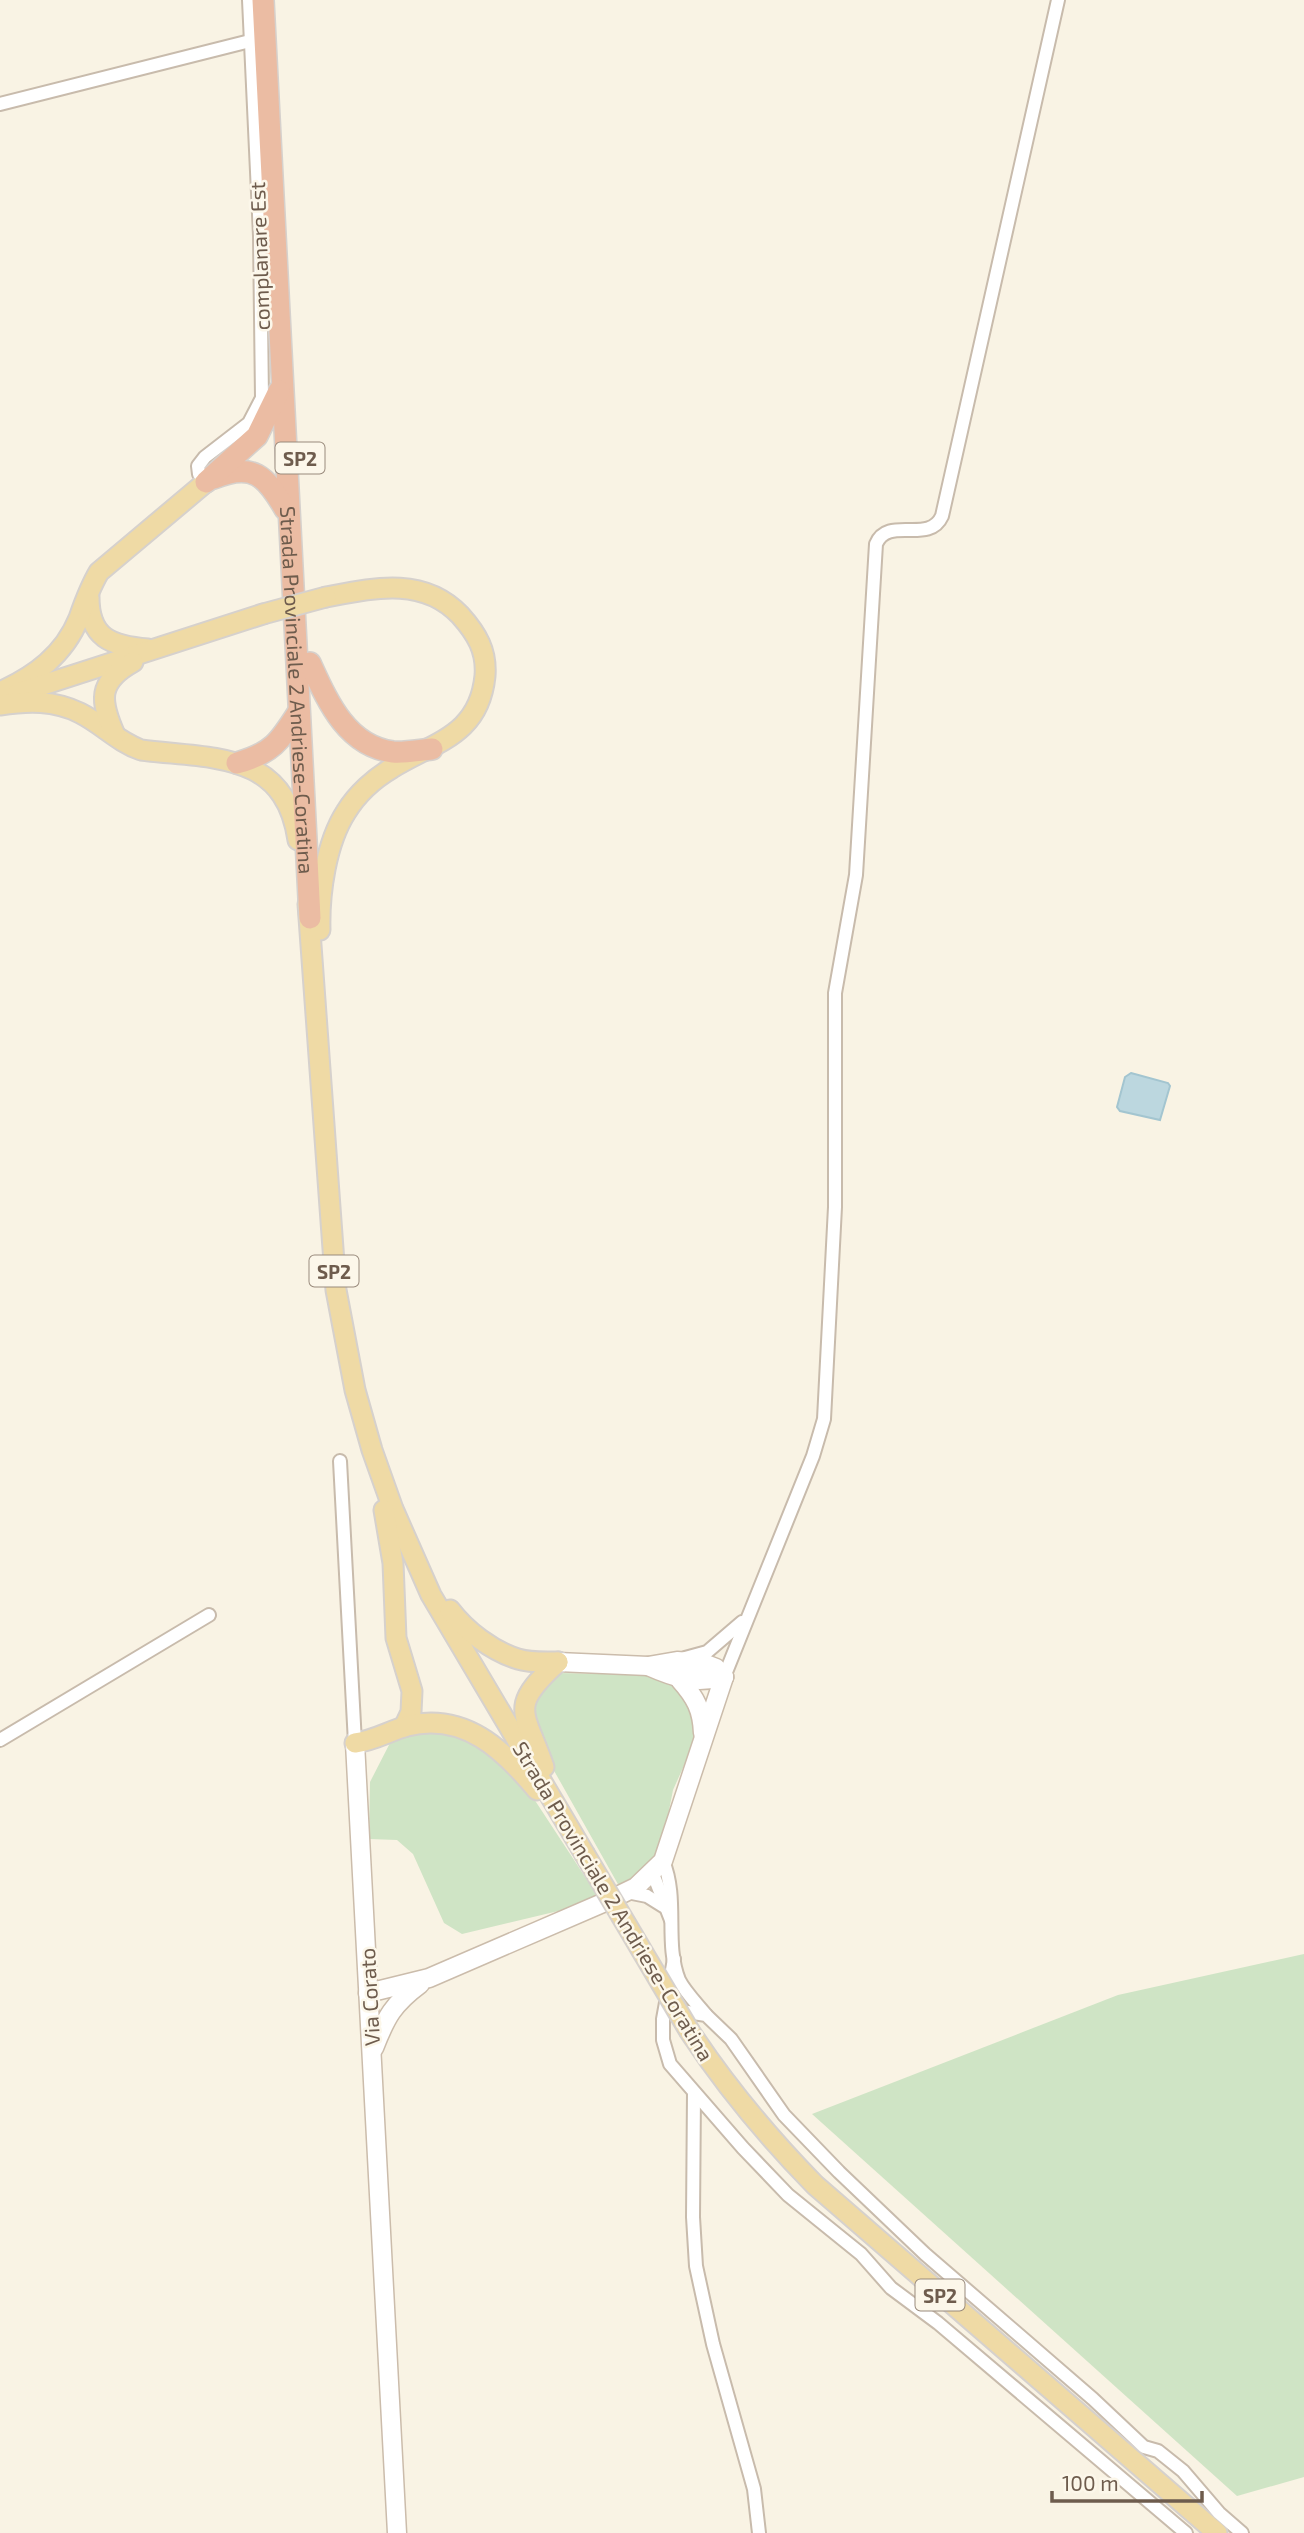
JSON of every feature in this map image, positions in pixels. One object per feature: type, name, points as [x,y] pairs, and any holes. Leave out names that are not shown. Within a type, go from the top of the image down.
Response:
[{"type":"highway","name":"Strada Provinciale 2 Andriese-Coratina","points":[[262,0],[299,711],[315,917]]},
{"type":"highway","name":"Strada Provinciale 2 Andriese-Coratina","points":[[276,0],[310,663],[315,917]]},
{"type":"highway","points":[[206,482],[257,436],[281,386]]},
{"type":"highway","points":[[206,482],[231,471],[260,476],[272,486],[288,515]]},
{"type":"highway","points":[[310,663],[328,703],[342,725],[366,743],[393,752],[432,749]]},
{"type":"highway","points":[[237,763],[270,751],[280,741],[299,711]]},
{"type":"main road","points":[[0,692],[26,680],[47,665],[64,645],[78,620],[89,589],[99,572],[206,482]]},
{"type":"main road","points":[[0,699],[263,614],[326,597],[385,586],[421,590],[450,605],[477,634],[486,662],[484,689],[473,715],[456,734],[432,749],[393,767],[369,785],[346,811],[333,838],[315,917]]},
{"type":"main road","points":[[89,589],[89,611],[93,625],[106,640],[128,647],[157,649]]},
{"type":"main road","points":[[115,736],[103,708],[106,687],[117,671],[157,649]]},
{"type":"main road","points":[[0,705],[51,703],[80,713],[141,750],[237,763],[267,776],[294,813],[315,917]]},
{"type":"main road","name":"Strada Provinciale 2 Andriese-Coratina","points":[[315,917],[321,1087],[336,1290],[355,1390],[372,1450],[393,1510],[444,1617],[690,2032],[732,2093],[771,2140],[815,2185],[1217,2533]]},
{"type":"main road","points":[[372,1450],[393,1563],[396,1637],[412,1691],[411,1712],[404,1727]]},
{"type":"main road","points":[[418,1567],[460,1624],[485,1642],[519,1660],[648,1666],[677,1661],[703,1663],[716,1668],[724,1677]]},
{"type":"main road","points":[[556,1806],[523,1708],[531,1688],[558,1662]]},
{"type":"main road","points":[[648,1666],[680,1680],[703,1682],[724,1677]]},
{"type":"main road","points":[[369,1993],[429,1978],[627,1892],[658,1867],[704,1744],[724,1677]]},
{"type":"main road","points":[[680,1680],[696,1698],[702,1713],[704,1744]]},
{"type":"main road","points":[[355,1743],[376,1740],[404,1727],[430,1722],[450,1723],[488,1742],[528,1780],[573,1834]]},
{"type":"main road","name":"Via Corato","points":[[355,1743],[397,2533]]},
{"type":"main road","points":[[372,2055],[386,2019],[398,2001],[429,1978]]},
{"type":"main road","points":[[369,1993],[386,2002],[398,2001]]},
{"type":"street","name":"complanare Est","points":[[206,482],[199,474],[198,466],[205,457],[250,423],[262,398],[260,236],[249,0]]},
{"type":"street","points":[[724,1677],[813,1456],[824,1419],[835,1207],[835,1004],[856,875],[876,544],[880,536],[889,530],[928,529],[935,527],[942,516],[1058,0]]},
{"type":"street","points":[[0,104],[250,41]]},
{"type":"street","name":"Via Corato","points":[[340,1461],[355,1743]]},
{"type":"street","points":[[0,1740],[209,1615]]},
{"type":"street","points":[[677,1661],[707,1652],[732,1634],[747,1616]]},
{"type":"street","points":[[658,1867],[663,1906],[673,1923]]},
{"type":"street","points":[[658,1867],[670,1877],[673,1923],[674,1959],[663,2019],[663,2040],[670,2064],[788,2194],[861,2254],[891,2288],[938,2323],[1186,2533]]},
{"type":"street","points":[[627,1892],[647,1896],[663,1906]]},
{"type":"street","points":[[674,1959],[680,1981],[706,2015],[731,2039],[784,2115],[839,2172],[925,2254],[1093,2399],[1144,2447],[1158,2451],[1183,2472],[1219,2513],[1242,2533]]},
{"type":"street","points":[[663,2019],[677,2008],[706,2015]]},
{"type":"street","points":[[694,2093],[693,2217],[696,2266],[713,2344],[754,2489],[759,2533]]},
{"type":"green space","points":[[559,1673],[662,1675],[678,1682],[697,1708],[695,1741],[673,1790],[661,1851],[644,1874],[619,1886],[530,1728],[538,1684]]},
{"type":"green space","points":[[437,1725],[477,1738],[515,1770],[597,1895],[571,1908],[462,1934],[444,1923],[413,1854],[397,1840],[369,1839],[370,1782],[390,1743]]},
{"type":"green space","points":[[1304,1954],[1304,2477],[1237,2496],[812,2114],[1118,1995]]},
{"type":"water","points":[[1131,1073],[1168,1083],[1170,1086],[1160,1120],[1120,1111],[1117,1107],[1125,1077]]}]
